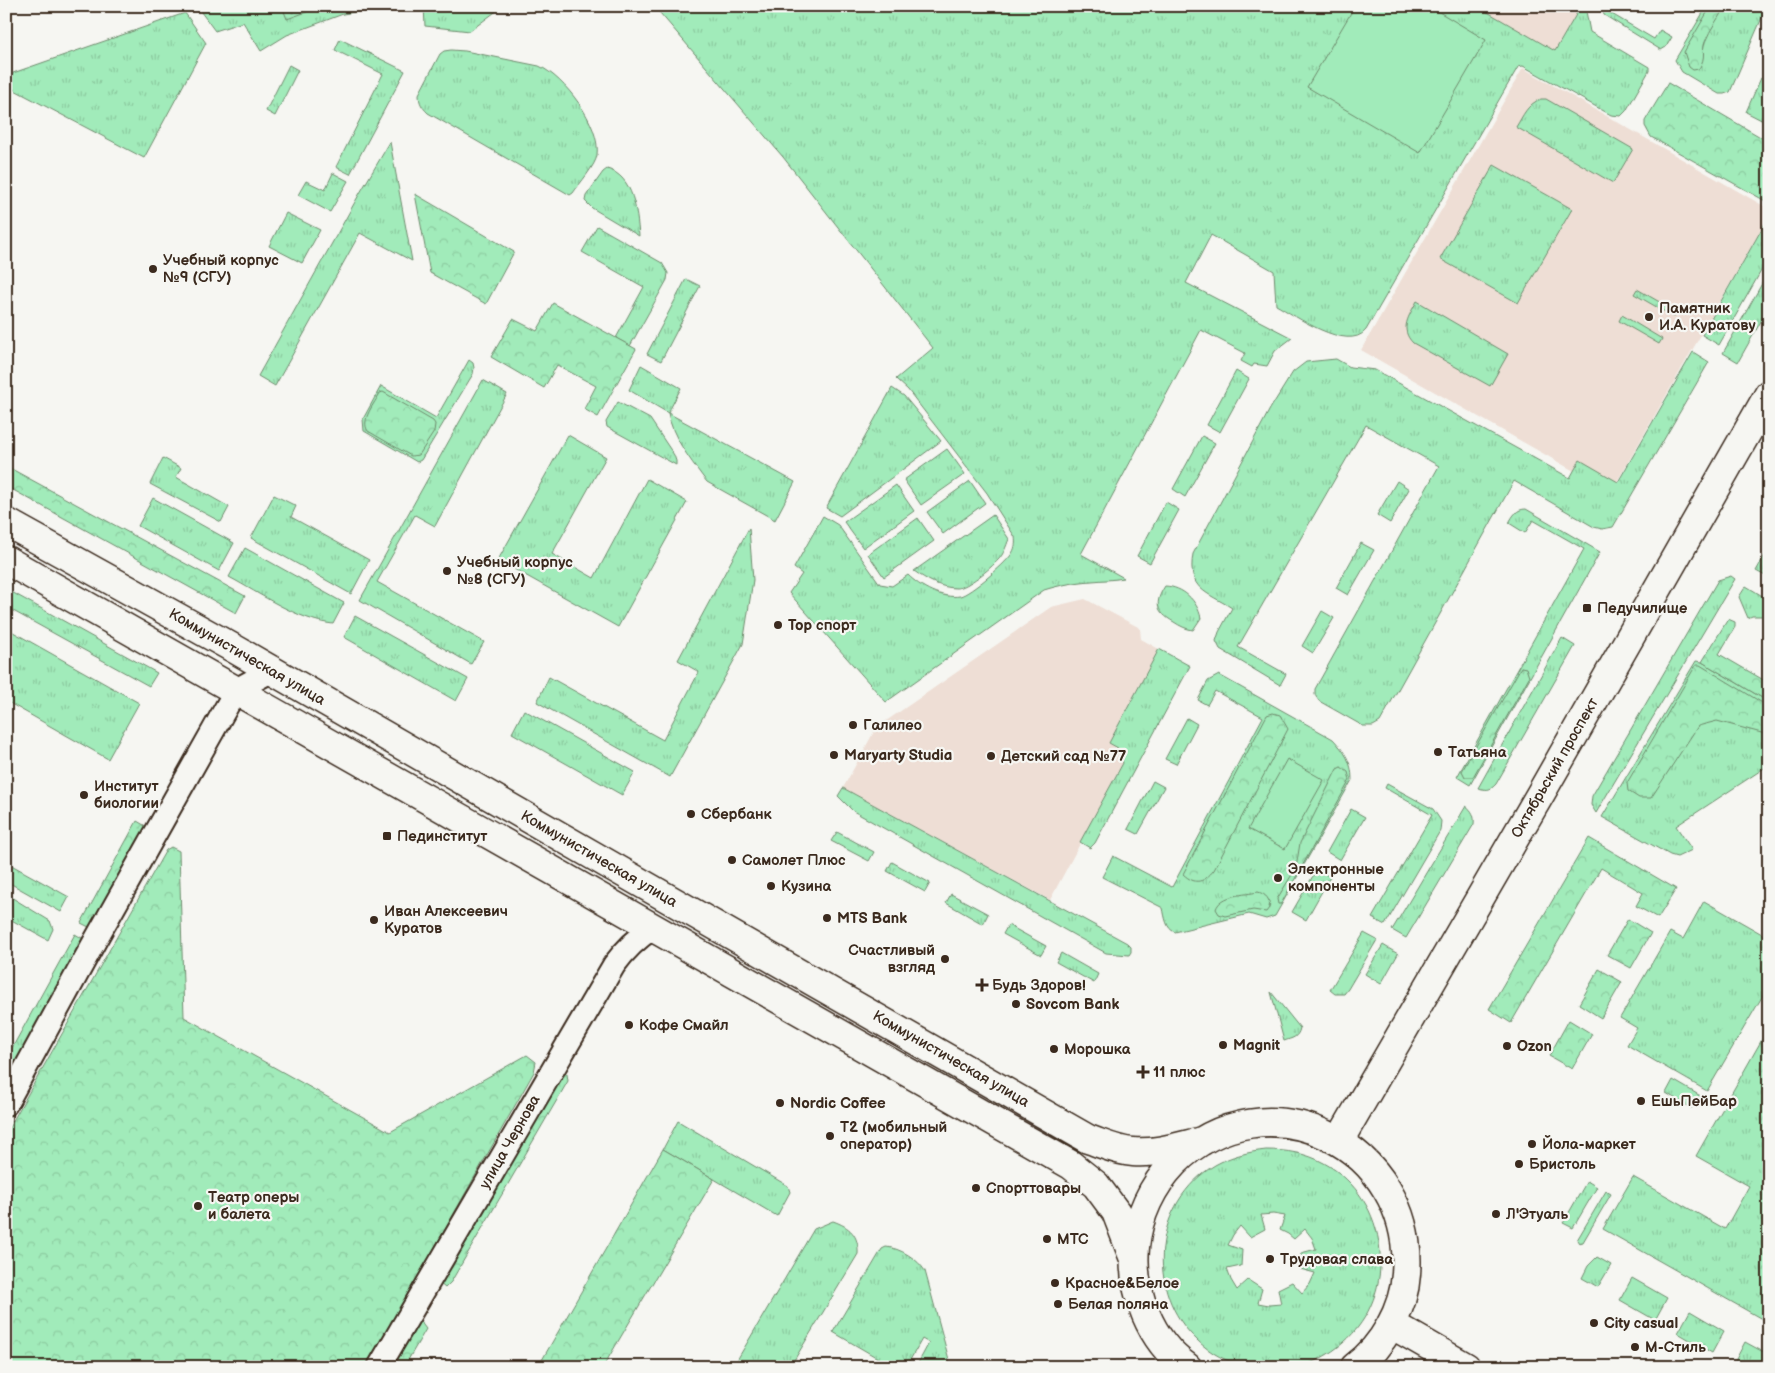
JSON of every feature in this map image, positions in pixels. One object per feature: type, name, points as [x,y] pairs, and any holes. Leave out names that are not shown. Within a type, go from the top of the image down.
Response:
[{"type":"main road","name":"Октябрьский проспект","points":[[1339,1141],[1769,394]]},
{"type":"main road","name":"Коммунистическая улица","points":[[6,522],[271,671],[1088,1139],[1111,1148],[1134,1152],[1163,1150],[1202,1141]]},
{"type":"main road","name":"Коммунистическая улица","points":[[6,560],[1071,1164],[1096,1185],[1116,1212],[1134,1258]]},
{"type":"main road","points":[[1187,1367],[1166,1347],[1152,1328],[1140,1298],[1136,1283],[1134,1258],[1136,1236],[1142,1213],[1152,1191],[1172,1166],[1202,1141],[1224,1131],[1247,1125],[1271,1123],[1318,1131],[1339,1141],[1358,1154],[1375,1171],[1388,1190],[1398,1211],[1403,1226],[1408,1257],[1406,1280],[1400,1303],[1391,1324],[1378,1345],[1355,1367]]},
{"type":"main road","points":[[1391,1324],[1466,1367]]},
{"type":"street","points":[[6,1104],[236,690],[271,671]]},
{"type":"street","name":"улица Чернова","points":[[379,1367],[605,979],[627,948],[653,928]]},
{"type":"shaded area","points":[[1477,6],[1581,6],[1555,51]]},
{"type":"shaded area","points":[[1523,68],[1769,209],[1769,216],[1611,492],[1361,350]]},
{"type":"shaded area","name":"Детский сад №77","points":[[1085,599],[1140,628],[1141,639],[1159,649],[1109,743],[1118,748],[1123,763],[1050,900],[843,788],[876,728],[1051,607]]},
{"type":"green space","points":[[203,6],[388,6],[343,14],[287,35],[261,51],[243,22],[215,31],[198,8]]},
{"type":"green space","points":[[282,6],[323,6],[287,19]]},
{"type":"green space","points":[[424,6],[503,6],[470,31],[425,26]]},
{"type":"green space","points":[[654,6],[1477,6],[1555,51],[1581,6],[1585,6],[1590,32],[1649,67],[1649,71],[1626,111],[1621,116],[1611,115],[1523,66],[1518,67],[1366,330],[1358,336],[1334,335],[1321,330],[1276,305],[1274,271],[1211,235],[1186,283],[1292,338],[1275,351],[1267,366],[1254,364],[1252,367],[1241,361],[1245,353],[1201,330],[1081,554],[1124,578],[1074,583],[1044,590],[886,702],[789,593],[802,574],[794,568],[823,516],[838,525],[880,584],[892,586],[908,575],[919,584],[946,596],[965,594],[987,578],[1011,555],[1015,544],[1015,537],[987,493],[908,390],[896,379],[933,348],[783,157]]},
{"type":"green space","points":[[1355,6],[1429,6],[1486,40],[1420,153],[1307,87]]},
{"type":"green space","points":[[1601,6],[1606,6],[1605,10],[1654,39],[1660,30],[1672,37],[1666,47],[1661,50],[1604,15]]},
{"type":"green space","points":[[1707,6],[1767,6],[1730,92],[1724,94],[1719,94],[1682,72],[1675,60]]},
{"type":"green space","points":[[1711,6],[1725,6],[1705,42],[1699,69],[1693,70],[1689,67],[1684,52]]},
{"type":"green space","points":[[185,13],[206,43],[144,158],[7,86],[13,73]]},
{"type":"green space","points":[[340,39],[405,71],[350,174],[336,167],[383,74],[335,50]]},
{"type":"green space","points":[[451,50],[465,51],[539,66],[559,80],[569,91],[587,117],[597,143],[596,159],[573,193],[570,195],[424,109],[420,102],[419,94],[440,54]]},
{"type":"green space","points":[[289,65],[298,70],[275,116],[266,111]]},
{"type":"green space","points":[[1761,78],[1769,81],[1767,96],[1769,97],[1769,124],[1746,112]]},
{"type":"green space","points":[[1668,83],[1769,142],[1769,203],[1651,137],[1645,126],[1645,121]]},
{"type":"green space","points":[[1541,99],[1546,99],[1633,149],[1613,183],[1516,127],[1529,107]]},
{"type":"green space","points":[[390,142],[412,261],[360,233],[275,386],[258,376]]},
{"type":"green space","points":[[1494,165],[1572,209],[1518,303],[1440,259]]},
{"type":"green space","points":[[607,169],[623,179],[628,187],[635,207],[639,236],[592,208],[585,201],[586,196]]},
{"type":"green space","points":[[333,173],[348,181],[330,212],[298,195],[306,181],[325,190]]},
{"type":"green space","points":[[415,194],[514,252],[486,304],[430,273]]},
{"type":"green space","points":[[286,213],[320,230],[302,263],[269,246]]},
{"type":"green space","points":[[1769,216],[1769,257],[1719,345],[1702,335]]},
{"type":"green space","points":[[597,226],[662,263],[668,273],[667,280],[630,346],[616,338],[644,287],[582,252]]},
{"type":"green space","points":[[1769,271],[1769,307],[1738,362],[1723,353]]},
{"type":"green space","points":[[686,279],[700,286],[661,361],[647,354]]},
{"type":"green space","points":[[1637,289],[1677,312],[1674,317],[1634,294]]},
{"type":"green space","points":[[1417,301],[1508,354],[1490,386],[1413,343],[1409,338],[1406,328]]},
{"type":"green space","points":[[553,303],[636,349],[598,417],[584,409],[596,386],[557,365],[544,388],[491,357],[513,319],[537,331]]},
{"type":"green space","points":[[1622,315],[1662,339],[1659,344],[1619,321]]},
{"type":"green space","points":[[1693,352],[1709,362],[1613,527],[1602,529],[1594,527],[1514,481],[1380,722],[1373,726],[1363,726],[1319,701],[1315,695],[1315,689],[1439,466],[1366,425],[1238,647],[1286,674],[1280,685],[1220,649],[1216,641],[1232,608],[1207,593],[1196,583],[1192,566],[1193,554],[1270,409],[1293,372],[1306,362],[1336,359],[1350,367],[1375,370],[1570,478],[1580,460],[1618,482]]},
{"type":"green space","points":[[469,360],[473,363],[473,374],[421,460],[417,462],[364,431],[363,419],[381,386],[436,418]]},
{"type":"green space","points":[[641,365],[681,388],[668,413],[629,390]]},
{"type":"green space","points":[[1236,371],[1249,379],[1220,432],[1207,425]]},
{"type":"green space","points":[[483,380],[507,394],[435,526],[415,515],[377,582],[484,642],[471,664],[360,600]]},
{"type":"green space","points":[[892,388],[904,396],[941,441],[840,516],[826,508]]},
{"type":"green space","points":[[383,392],[433,421],[435,424],[434,432],[419,455],[411,456],[368,431],[366,427],[367,417],[380,393]]},
{"type":"green space","points":[[618,402],[650,419],[674,455],[676,465],[607,427],[606,422]]},
{"type":"green space","points":[[668,413],[795,482],[775,520],[707,482],[677,438]]},
{"type":"green space","points":[[568,435],[606,457],[552,554],[594,578],[647,479],[687,502],[618,627],[498,560]]},
{"type":"green space","points":[[1202,436],[1215,443],[1185,497],[1173,489]]},
{"type":"green space","points":[[947,449],[965,474],[921,505],[904,480]]},
{"type":"green space","points":[[163,458],[181,468],[176,477],[229,507],[221,522],[150,484]]},
{"type":"green space","points":[[6,466],[245,596],[236,613],[6,486]]},
{"type":"green space","points":[[970,481],[985,503],[943,534],[927,512]]},
{"type":"green space","points":[[1397,481],[1409,489],[1390,523],[1377,515]]},
{"type":"green space","points":[[896,485],[914,511],[863,548],[844,522]]},
{"type":"green space","points":[[274,495],[296,506],[291,517],[369,560],[351,594],[251,538]]},
{"type":"green space","points":[[153,498],[234,543],[219,571],[138,526]]},
{"type":"green space","points":[[1166,502],[1179,510],[1150,563],[1137,556]]},
{"type":"green space","points":[[1526,509],[1600,552],[1470,785],[1457,777],[1584,549],[1533,520],[1525,533],[1509,523],[1516,513]]},
{"type":"green space","points":[[993,515],[1009,539],[1000,558],[979,577],[967,585],[951,588],[934,583],[914,571]]},
{"type":"green space","points":[[918,518],[934,541],[884,577],[868,554]]},
{"type":"green space","points":[[749,528],[753,580],[743,644],[670,777],[537,702],[549,677],[663,740],[699,672],[678,660]]},
{"type":"green space","points":[[1361,543],[1374,550],[1348,595],[1336,588]]},
{"type":"green space","points":[[245,548],[344,603],[333,624],[320,622],[293,612],[229,577]]},
{"type":"green space","points":[[1769,548],[1769,578],[1756,571]]},
{"type":"green space","points":[[1731,576],[1735,579],[1596,813],[1591,805],[1592,796],[1718,580]]},
{"type":"green space","points":[[1165,586],[1178,589],[1193,600],[1201,618],[1193,630],[1179,625],[1160,611],[1159,597]]},
{"type":"green space","points":[[1746,586],[1769,600],[1769,616],[1752,616],[1748,618],[1739,597]]},
{"type":"green space","points":[[8,590],[157,673],[149,686],[6,607],[6,593]]},
{"type":"green space","points":[[1322,611],[1334,618],[1313,653],[1302,646]]},
{"type":"green space","points":[[355,616],[468,679],[456,701],[344,637]]},
{"type":"green space","points":[[1728,619],[1735,622],[1735,627],[1719,654],[1767,682],[1769,681],[1769,702],[1702,662]]},
{"type":"green space","points":[[6,628],[139,703],[108,759],[6,701]]},
{"type":"green space","points":[[1562,638],[1575,646],[1496,784],[1488,789],[1478,788]]},
{"type":"green space","points":[[1159,649],[1190,666],[1095,843],[1090,848],[1080,842],[1123,763],[1118,748],[1109,743]]},
{"type":"green space","points":[[1696,661],[1702,662],[1769,702],[1769,765],[1676,826],[1692,850],[1677,857],[1670,855],[1602,817]]},
{"type":"green space","points":[[1696,665],[1700,665],[1769,707],[1769,735],[1717,721],[1698,726],[1651,798],[1639,798],[1628,791],[1627,783]]},
{"type":"green space","points":[[1521,667],[1526,668],[1529,677],[1473,777],[1465,777],[1462,771]]},
{"type":"green space","points":[[1219,675],[1333,739],[1347,758],[1351,768],[1352,780],[1275,916],[1266,919],[1249,914],[1175,932],[1170,928],[1165,919],[1163,908],[1102,877],[1113,856],[1172,887],[1263,717],[1215,691],[1207,705],[1198,700],[1208,681]]},
{"type":"green space","points":[[524,710],[635,772],[622,795],[512,733]]},
{"type":"green space","points":[[1273,713],[1280,715],[1288,729],[1214,870],[1200,881],[1188,878],[1183,874],[1267,715]]},
{"type":"green space","points":[[1187,718],[1197,724],[1176,764],[1165,759]]},
{"type":"green space","points":[[1287,759],[1324,780],[1285,849],[1248,829]]},
{"type":"green space","points":[[1341,767],[1348,772],[1350,780],[1281,904],[1278,904],[1277,899],[1296,868],[1300,843],[1337,769]]},
{"type":"green space","points":[[1153,781],[1164,787],[1138,834],[1128,829]]},
{"type":"green space","points":[[1387,784],[1433,809],[1441,821],[1440,831],[1385,925],[1372,918],[1432,815],[1385,788]]},
{"type":"green space","points":[[843,788],[1127,943],[1131,947],[1131,952],[1129,955],[1106,953],[853,811],[838,796]]},
{"type":"green space","points":[[1466,806],[1473,814],[1474,824],[1406,938],[1392,930]]},
{"type":"green space","points":[[1351,809],[1365,817],[1340,860],[1327,852]]},
{"type":"green space","points":[[137,821],[149,828],[93,929],[81,923]]},
{"type":"green space","points":[[837,832],[874,852],[869,861],[831,841]]},
{"type":"green space","points":[[1589,838],[1676,889],[1658,918],[1636,906],[1643,893],[1601,868],[1511,1023],[1489,1009]]},
{"type":"green space","points":[[171,847],[179,851],[184,1017],[390,1132],[527,1055],[536,1062],[534,1072],[367,1367],[6,1366],[6,1133],[166,850]]},
{"type":"green space","points":[[6,862],[69,897],[61,912],[6,881]]},
{"type":"green space","points":[[892,862],[930,883],[925,892],[887,871]]},
{"type":"green space","points":[[1317,869],[1330,877],[1306,920],[1292,912]]},
{"type":"green space","points":[[1258,892],[1269,900],[1269,908],[1266,912],[1253,910],[1225,916],[1219,914],[1216,909],[1223,900]]},
{"type":"green space","points":[[6,894],[50,921],[53,929],[48,940],[6,917]]},
{"type":"green space","points":[[951,894],[988,914],[983,924],[946,903]]},
{"type":"green space","points":[[1704,901],[1769,938],[1769,985],[1707,1091],[1627,1045],[1637,1028],[1620,1018],[1670,932],[1683,939]]},
{"type":"green space","points":[[1628,919],[1651,933],[1631,968],[1607,955]]},
{"type":"green space","points":[[1008,925],[1046,946],[1041,955],[1003,934]]},
{"type":"green space","points":[[1364,933],[1377,940],[1348,989],[1344,994],[1335,994],[1330,990]]},
{"type":"green space","points":[[75,934],[87,941],[6,1088],[6,1059]]},
{"type":"green space","points":[[1383,945],[1398,954],[1381,984],[1365,974]]},
{"type":"green space","points":[[1061,953],[1098,974],[1094,983],[1056,962]]},
{"type":"green space","points":[[1599,969],[1622,982],[1601,1018],[1579,1004]]},
{"type":"green space","points":[[1271,992],[1300,1028],[1296,1036],[1284,1041]]},
{"type":"green space","points":[[1569,1020],[1592,1034],[1572,1069],[1549,1056]]},
{"type":"green space","points":[[1769,1027],[1769,1323],[1603,1229],[1633,1177],[1725,1229],[1749,1186],[1696,1156]]},
{"type":"green space","points":[[562,1072],[567,1074],[568,1081],[451,1282],[445,1288],[439,1283]]},
{"type":"green space","points":[[1673,1080],[1704,1098],[1699,1104],[1691,1108],[1666,1093]]},
{"type":"green space","points":[[678,1121],[788,1186],[790,1192],[777,1216],[663,1149]]},
{"type":"green space","points":[[663,1149],[714,1179],[603,1367],[538,1367]]},
{"type":"green space","points":[[1259,1151],[1288,1151],[1303,1154],[1324,1163],[1346,1179],[1363,1199],[1374,1223],[1380,1248],[1379,1274],[1373,1299],[1361,1323],[1333,1351],[1302,1366],[1250,1367],[1226,1360],[1208,1349],[1197,1340],[1180,1320],[1169,1297],[1163,1273],[1163,1248],[1168,1224],[1179,1201],[1194,1181],[1215,1165],[1227,1159]],"holes":[[[1261,1215],[1285,1216],[1280,1230],[1294,1239],[1305,1229],[1312,1238],[1316,1249],[1301,1253],[1300,1269],[1315,1273],[1310,1284],[1302,1293],[1292,1282],[1278,1289],[1281,1304],[1269,1305],[1258,1303],[1262,1289],[1248,1280],[1237,1290],[1231,1280],[1227,1269],[1241,1266],[1242,1250],[1228,1245],[1240,1226],[1250,1237],[1265,1229]]]},
{"type":"green space","points":[[1587,1181],[1597,1187],[1573,1228],[1563,1223]]},
{"type":"green space","points":[[1606,1191],[1611,1194],[1583,1242],[1579,1243],[1577,1240]]},
{"type":"green space","points":[[833,1221],[849,1229],[857,1242],[858,1254],[790,1367],[733,1367],[814,1229]]},
{"type":"green space","points":[[886,1247],[897,1249],[908,1255],[918,1262],[925,1271],[951,1367],[916,1367],[929,1343],[922,1339],[906,1367],[893,1367],[833,1332],[882,1249]]},
{"type":"green space","points":[[1597,1257],[1611,1265],[1598,1287],[1582,1278],[1588,1266]]},
{"type":"green space","points":[[1632,1278],[1667,1298],[1655,1320],[1620,1300]]},
{"type":"green space","points":[[1690,1311],[1724,1331],[1712,1353],[1678,1333]]},
{"type":"green space","points":[[420,1321],[426,1329],[404,1367],[388,1367],[416,1322]]},
{"type":"green space","points":[[1745,1342],[1769,1355],[1769,1367],[1737,1367],[1733,1365]]},
{"type":"place","name":"Учебный корпус №9 (СГУ)","points":[[153,269]]},
{"type":"place","name":"Памятник И.А. Куратову","points":[[1649,317]]},
{"type":"place","name":"Учебный корпус №8 (СГУ)","points":[[447,571]]},
{"type":"place","name":"Педучилище","points":[[1587,608]]},
{"type":"place","name":"Top спорт","points":[[778,625]]},
{"type":"place","name":"Галилео","points":[[853,725]]},
{"type":"place","name":"Татьяна","points":[[1438,752]]},
{"type":"place","name":"Maryarty Studia","points":[[834,755]]},
{"type":"place","name":"Детский сад №77","points":[[991,756]]},
{"type":"place","name":"Институт биологии","points":[[84,795]]},
{"type":"place","name":"Сбербанк","points":[[691,814]]},
{"type":"place","name":"Пединститут","points":[[387,836]]},
{"type":"place","name":"Самолет Плюс","points":[[732,860]]},
{"type":"place","name":"Электронные компоненты","points":[[1278,878]]},
{"type":"place","name":"Кузина","points":[[771,886]]},
{"type":"place","name":"MTS Bank","points":[[827,918]]},
{"type":"place","name":"Иван Алексеевич Куратов","points":[[374,920]]},
{"type":"place","name":"Счастливый взгляд","points":[[945,959]]},
{"type":"place","name":"Будь Здоров!","points":[[982,985]]},
{"type":"place","name":"Sovcom Bank","points":[[1016,1004]]},
{"type":"place","name":"Кофе Смайл","points":[[629,1025]]},
{"type":"place","name":"Magnit","points":[[1223,1045]]},
{"type":"place","name":"Ozon","points":[[1507,1046]]},
{"type":"place","name":"Морошка","points":[[1054,1049]]},
{"type":"place","name":"11 плюс","points":[[1143,1072]]},
{"type":"place","name":"ЕшьПейБар","points":[[1641,1101]]},
{"type":"place","name":"Nordic Coffee","points":[[780,1103]]},
{"type":"place","name":"Т2 (мобильный оператор)","points":[[830,1136]]},
{"type":"place","name":"Йола-маркет","points":[[1532,1144]]},
{"type":"place","name":"Бристоль","points":[[1519,1164]]},
{"type":"place","name":"Спорттовары","points":[[976,1188]]},
{"type":"place","name":"Театр оперы и балета","points":[[198,1206]]},
{"type":"place","name":"Л'Этуаль","points":[[1496,1214]]},
{"type":"place","name":"МТС","points":[[1047,1239]]},
{"type":"place","name":"Трудовая слава","points":[[1270,1259]]},
{"type":"place","name":"Красное&Белое","points":[[1055,1283]]},
{"type":"place","name":"Белая поляна","points":[[1058,1304]]},
{"type":"place","name":"City сasual","points":[[1594,1323]]},
{"type":"place","name":"М-Стиль","points":[[1635,1347]]}]
